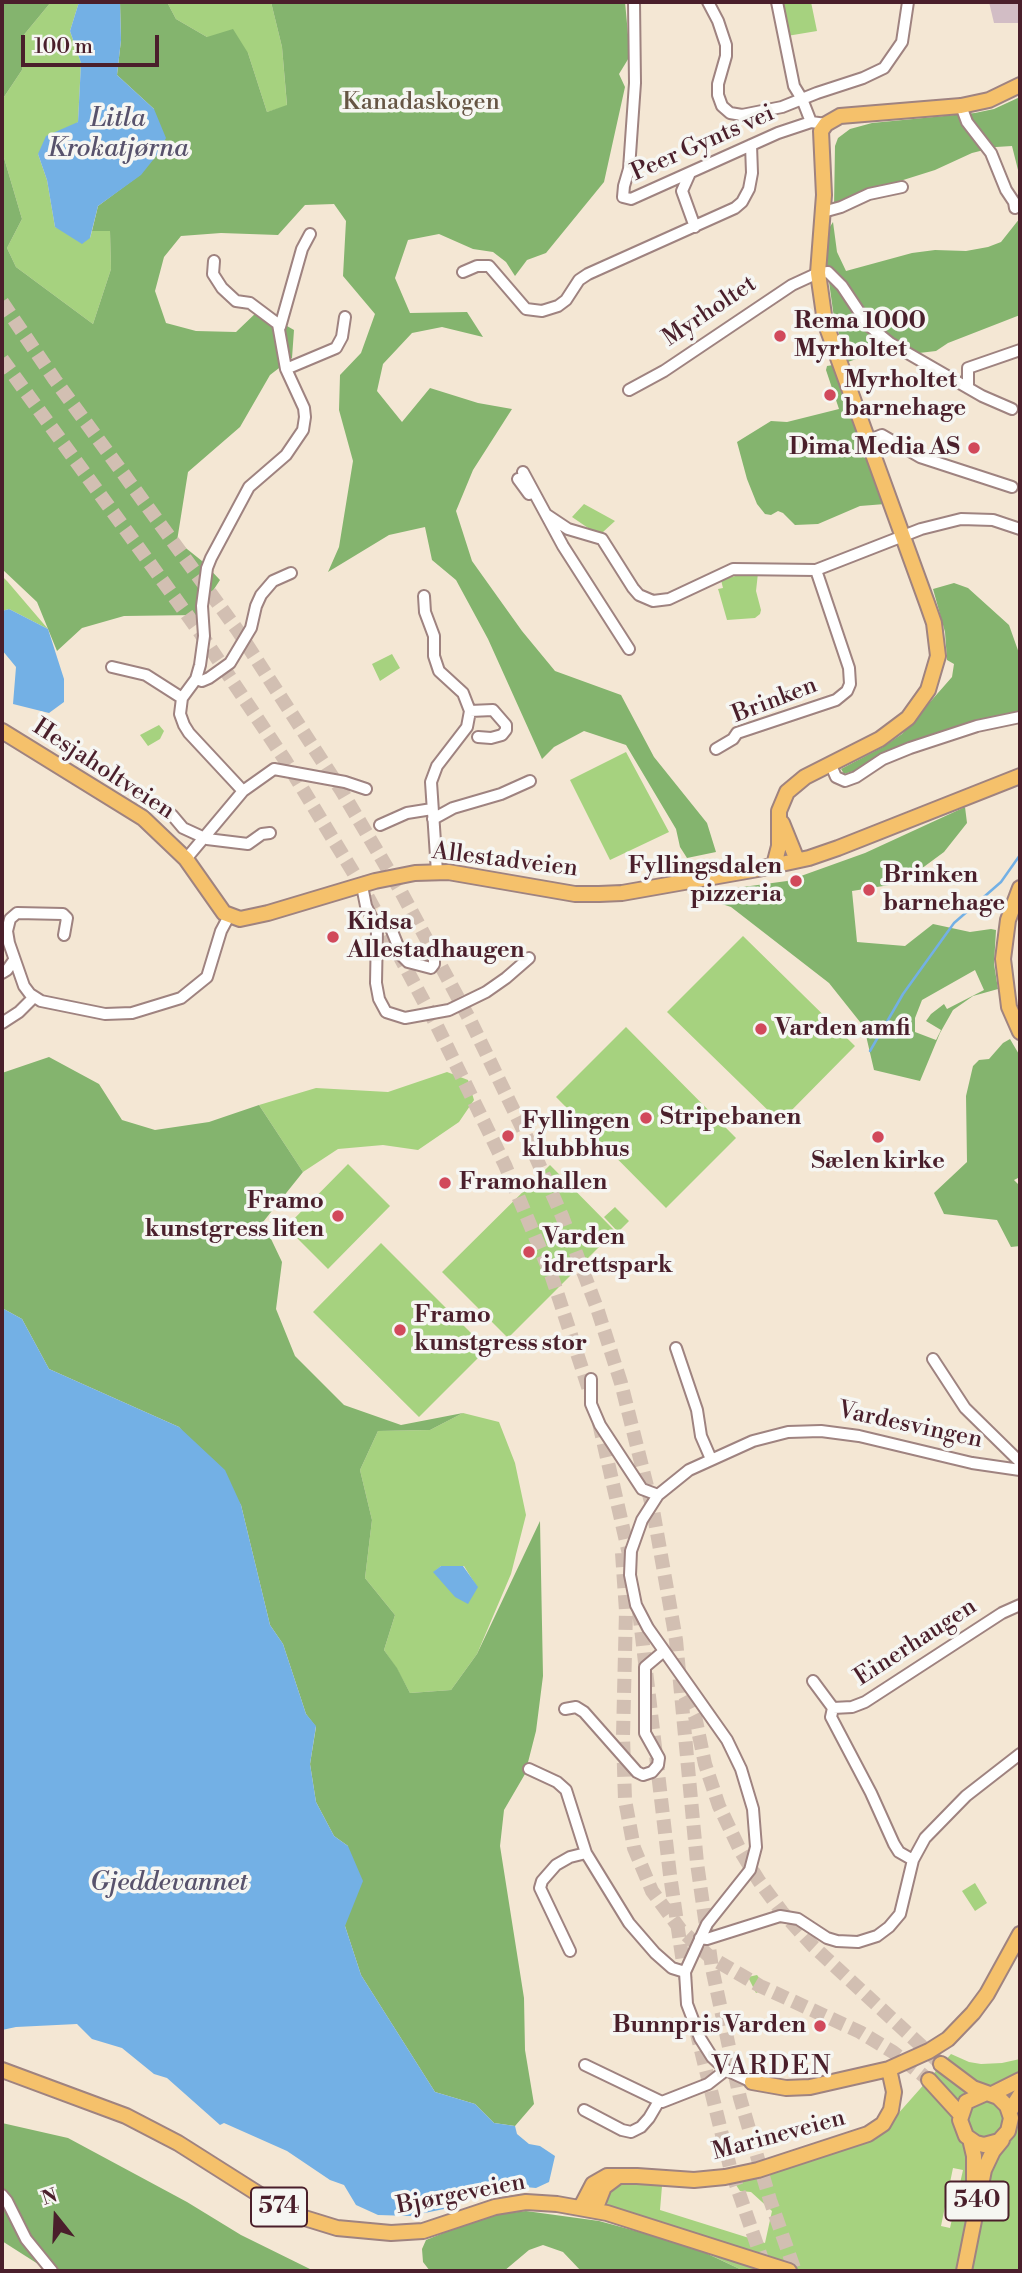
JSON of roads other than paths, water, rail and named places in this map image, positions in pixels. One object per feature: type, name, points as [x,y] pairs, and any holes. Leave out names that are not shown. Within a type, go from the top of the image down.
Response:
[{"type":"main road","points":[[1020,85],[989,100],[961,106],[845,115],[818,123],[824,177],[818,273],[825,322],[934,623],[938,656],[934,674],[920,705],[908,719],[880,739],[830,763],[793,785],[782,801],[779,846],[774,865],[856,841],[971,794],[1020,778]]},
{"type":"main road","name":"Hesjaholtveien","points":[[2,731],[143,818],[186,859],[216,905],[229,916]]},
{"type":"main road","points":[[779,815],[797,860]]},
{"type":"main road","name":"Allestadveien","points":[[229,916],[240,919],[268,913],[395,876],[438,872],[478,876],[575,894],[609,894],[774,865]]},
{"type":"main road","points":[[1020,888],[1008,920],[1003,958],[1009,1007],[1020,1032]]},
{"type":"main road","name":"Vardesvingen","points":[[752,2082],[797,2088],[889,2068],[938,2046],[965,2022],[986,1994],[1020,1934]]},
{"type":"main road","points":[[942,2064],[1003,2101],[1010,2111]]},
{"type":"main road","name":"Marineveien","points":[[588,2209],[611,2180],[624,2175],[687,2180],[725,2178],[854,2140],[876,2130],[888,2118],[894,2092],[889,2068]]},
{"type":"main road","name":"Bjørgeveien","points":[[2,2070],[126,2116],[178,2143],[279,2207],[308,2220],[337,2228],[391,2233],[423,2231],[484,2209],[526,2202],[588,2209],[789,2271]]},
{"type":"main road","points":[[929,2080],[960,2114],[971,2098],[988,2094],[1020,2080]]},
{"type":"main road","name":"540","points":[[964,2271],[984,2170],[1011,2125],[1010,2111],[1020,2095]]},
{"type":"main road","name":"540","points":[[954,2271],[975,2178],[974,2156],[970,2140],[961,2126],[960,2114]]},
{"type":"main road","name":"540","points":[[970,2140],[984,2145],[1005,2137]]},
{"type":"street","name":"Peer Gynts vei","points":[[634,2],[635,83],[629,169],[624,197],[631,199],[751,145],[818,123]]},
{"type":"street","name":"Peer Gynts vei","points":[[708,2],[726,45],[726,57],[718,84],[722,106],[730,113],[757,114],[802,100]]},
{"type":"street","points":[[777,2],[794,86],[818,123]]},
{"type":"street","points":[[802,100],[884,68],[902,42],[908,2]]},
{"type":"street","points":[[961,106],[967,122],[991,153],[1015,208]]},
{"type":"street","points":[[463,272],[477,266],[489,266],[526,309],[542,311],[558,306],[566,300],[579,280],[589,274],[735,208],[746,196],[752,173],[751,145]]},
{"type":"street","points":[[690,173],[682,191],[695,227]]},
{"type":"street","points":[[823,212],[841,208],[869,194],[902,187]]},
{"type":"street","points":[[279,327],[285,315],[302,249],[310,234]]},
{"type":"street","points":[[214,261],[213,274],[222,288],[236,301],[250,303],[263,311],[279,327],[286,369],[304,408],[303,430],[286,455],[249,487],[211,558],[202,606],[204,636],[196,679],[182,698],[180,706],[184,725],[243,791]]},
{"type":"street","points":[[818,273],[828,272],[834,276],[868,325],[890,343],[982,396],[1012,409]]},
{"type":"street","name":"Myrholtet","points":[[629,390],[676,363],[792,285],[818,273]]},
{"type":"street","points":[[286,369],[336,348],[342,337],[345,317]]},
{"type":"street","points":[[968,387],[968,368],[1020,350]]},
{"type":"street","points":[[867,440],[882,435],[920,457],[1012,488]]},
{"type":"street","points":[[521,475],[629,649]]},
{"type":"street","points":[[547,515],[568,529],[602,539],[633,588],[639,595],[653,601],[670,599],[733,569],[816,569],[903,536],[961,519],[993,520],[1020,529]]},
{"type":"street","name":"Brinken","points":[[716,749],[733,739],[737,733],[836,700],[847,691],[850,684],[849,668],[816,569]]},
{"type":"street","points":[[196,679],[202,681],[209,678],[230,663],[251,628],[261,595],[273,581],[291,573]]},
{"type":"street","points":[[424,596],[425,612],[434,636],[434,656],[439,671],[463,693],[470,711],[467,727],[448,749],[433,772],[431,782],[438,872]]},
{"type":"street","points":[[112,667],[146,675],[182,698]]},
{"type":"street","points":[[470,711],[493,710],[506,725],[502,735],[478,737]]},
{"type":"street","points":[[830,763],[836,777],[845,781],[910,748],[977,726],[1020,717]]},
{"type":"street","points":[[186,859],[243,791],[274,769],[345,782],[366,789]]},
{"type":"street","points":[[380,825],[407,813],[433,814],[501,794],[530,781]]},
{"type":"street","points":[[172,814],[183,828],[204,839],[248,844],[262,834],[270,833]]},
{"type":"street","points":[[362,886],[366,906],[375,924],[379,999],[386,1012],[399,1017],[419,1017],[457,1007],[506,978],[529,958]]},
{"type":"street","points":[[65,935],[66,916],[52,913],[18,913],[10,919],[4,931],[24,986],[41,1001],[115,1014],[132,1013],[181,998],[207,977],[221,930],[229,916]]},
{"type":"street","points":[[375,924],[382,922],[390,926],[402,956],[412,964],[431,968],[434,964],[434,950]]},
{"type":"street","points":[[2,973],[14,960]]},
{"type":"street","points":[[2,1023],[19,1012],[34,997]]},
{"type":"street","points":[[676,1348],[697,1410],[701,1436],[711,1459]]},
{"type":"street","name":"Vardesvingen","points":[[933,1359],[965,1408],[1020,1461]]},
{"type":"street","points":[[590,1379],[592,1404],[600,1425],[642,1489],[658,1495]]},
{"type":"street","name":"Vardesvingen","points":[[752,2082],[726,2070],[712,2057],[695,2030],[687,2004],[685,1972],[707,1924],[750,1870],[756,1847],[756,1826],[748,1788],[727,1740],[648,1628],[636,1605],[630,1575],[631,1551],[642,1520],[658,1495],[680,1476],[711,1459],[788,1432],[821,1431],[859,1436],[972,1463],[1020,1470]]},
{"type":"street","name":"Einerhaugen","points":[[833,1708],[852,1707],[865,1702],[1002,1613],[1020,1605]]},
{"type":"street","points":[[565,1709],[576,1707],[584,1712],[636,1772],[643,1775],[652,1772],[658,1765],[659,1758],[645,1733],[645,1667],[664,1651]]},
{"type":"street","name":"Einerhaugen","points":[[813,1681],[833,1708],[831,1717],[872,1793],[894,1844],[899,1852],[913,1860]]},
{"type":"street","points":[[700,1938],[707,1939],[780,1916],[798,1919],[827,1938],[837,1941],[858,1942],[877,1936],[900,1914],[913,1860],[925,1838],[940,1820],[973,1790],[1020,1754]]},
{"type":"street","points":[[530,1769],[557,1782],[566,1790],[586,1853],[641,1939],[672,1968],[685,1972]]},
{"type":"street","points":[[570,1951],[540,1888],[542,1881],[556,1865],[570,1857],[586,1853]]},
{"type":"street","points":[[585,2065],[659,2101],[688,2094],[708,2084],[726,2070]]},
{"type":"street","points":[[584,2110],[631,2132],[641,2127],[659,2101]]},
{"type":"street","points":[[2,2195],[26,2239],[52,2271]]},
{"type":"water","name":"Litla Krokatjørna","points":[[79,2],[120,2],[121,40],[117,75],[154,109],[166,138],[141,175],[98,206],[90,238],[82,244],[55,227],[47,180],[38,154],[46,136],[78,122],[81,63],[70,31]]},
{"type":"water","points":[[9,609],[48,629],[64,679],[64,702],[49,713],[13,704],[16,667],[2,650],[2,611]]},
{"type":"water","name":"Gjeddevannet","points":[[2,1308],[22,1319],[49,1369],[179,1427],[225,1470],[241,1505],[270,1625],[283,1644],[306,1714],[316,1726],[310,1764],[316,1802],[334,1836],[348,1846],[363,1881],[345,1926],[361,1975],[435,2092],[475,2104],[494,2123],[515,2126],[517,2134],[529,2144],[540,2146],[555,2156],[549,2182],[536,2188],[525,2187],[480,2195],[444,2209],[410,2216],[378,2215],[356,2205],[344,2185],[330,2180],[287,2151],[224,2123],[220,2125],[167,2078],[154,2074],[122,2048],[92,2039],[77,2024],[2,2030]]},
{"type":"water","points":[[441,1566],[463,1566],[478,1587],[468,1604],[455,1597],[433,1572]]},
{"type":"waterway","points":[[870,1051],[903,994],[954,923],[1001,882],[1020,855]]},
{"type":"tunnel","points":[[2,302],[55,380],[238,631],[341,790],[399,888],[471,1022],[562,1216],[597,1308],[621,1383],[653,1510],[676,1640],[697,1863],[712,1968],[740,2098],[770,2200],[795,2271]]},
{"type":"tunnel","points":[[2,359],[201,634],[285,760],[364,890],[437,1026],[505,1165],[552,1277],[591,1396]]},
{"type":"tunnel","points":[[599,1423],[631,1563]]},
{"type":"tunnel","points":[[622,1553],[626,1611],[623,1736],[625,1800],[634,1848],[652,1891],[680,1929],[710,1957],[760,1986],[860,2032],[893,2052],[929,2080]]},
{"type":"tunnel","points":[[639,1611],[670,1875],[686,1983]]},
{"type":"tunnel","points":[[685,1696],[695,1716],[705,1764],[719,1806],[741,1852],[759,1881],[782,1912],[813,1946],[941,2064]]},
{"type":"tunnel","points":[[696,2030],[730,2167],[766,2271]]},
{"type":"place","name":"Rema 1000 Myrholtet","points":[[780,336]]},
{"type":"place","name":"Myrholtet barnehage","points":[[830,395]]},
{"type":"place","name":"Dima Media AS","points":[[974,448]]},
{"type":"place","name":"Fyllingsdalen pizzeria","points":[[796,881]]},
{"type":"place","name":"Brinken barnehage","points":[[869,890]]},
{"type":"place","name":"Kidsa Allestadhaugen","points":[[333,937]]},
{"type":"place","name":"Varden amfi","points":[[761,1029]]},
{"type":"place","name":"Stripebanen","points":[[646,1118]]},
{"type":"place","name":"Fyllingen klubbhus","points":[[508,1136]]},
{"type":"place","name":"Sælen kirke","points":[[878,1137]]},
{"type":"place","name":"Framohallen","points":[[445,1183]]},
{"type":"place","name":"Framo kunstgress liten","points":[[338,1216]]},
{"type":"place","name":"Varden idrettspark","points":[[529,1252]]},
{"type":"place","name":"Framo kunstgress stor","points":[[400,1330]]},
{"type":"place","name":"Bunnpris Varden","points":[[820,2026]]},
{"type":"district","name":"VARDEN","points":[[772,2068]]},
{"type":"park label","name":"Kanadaskogen","points":[[421,103]]}]
